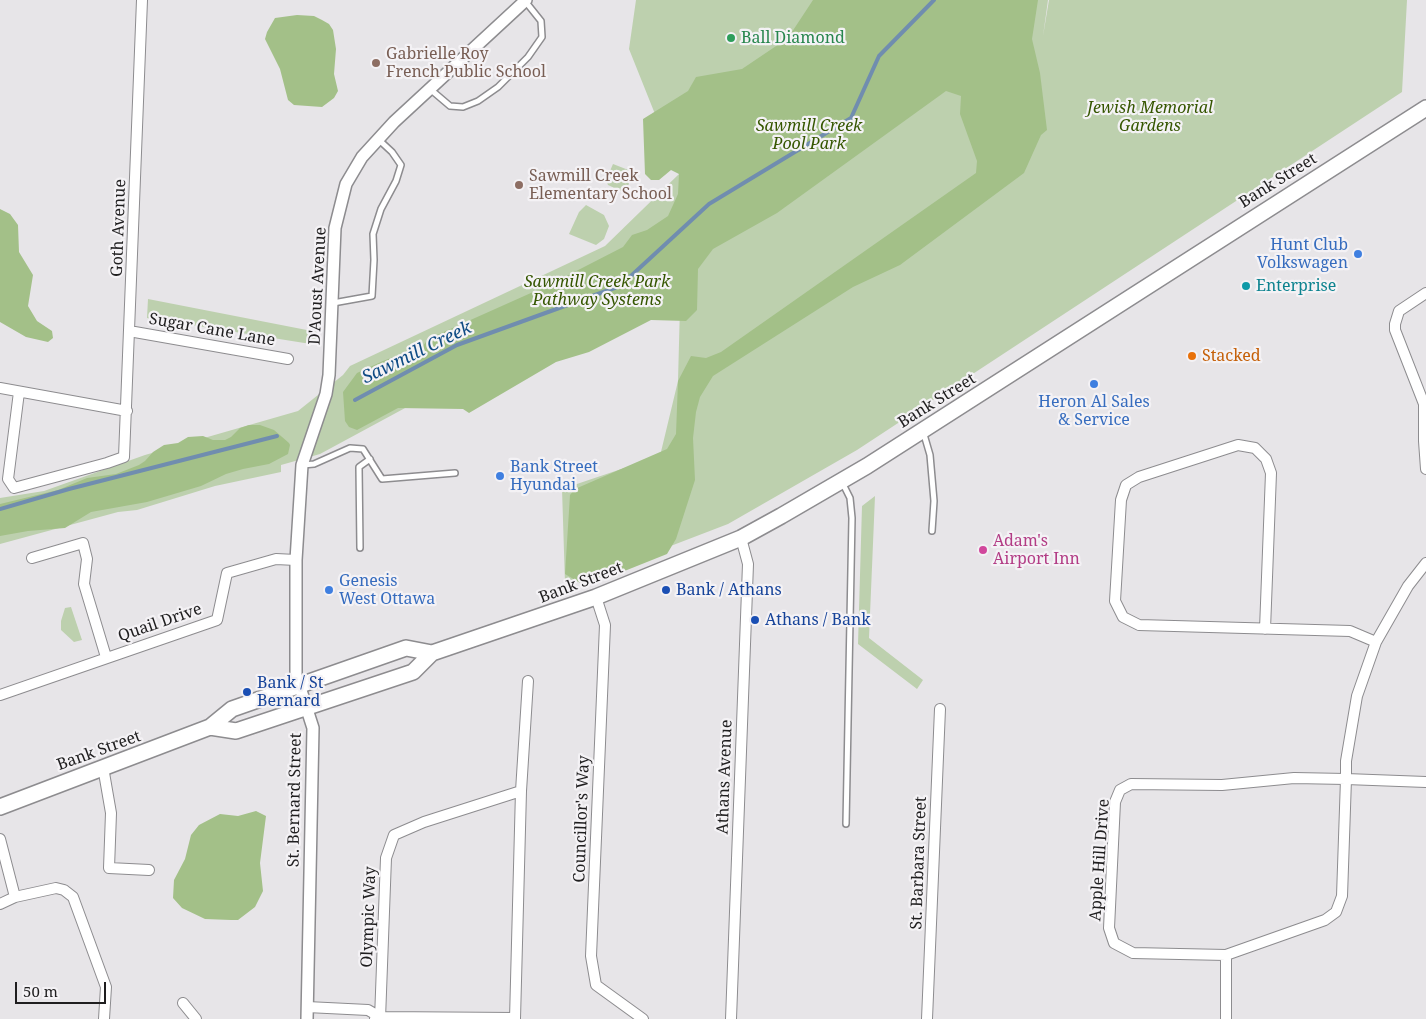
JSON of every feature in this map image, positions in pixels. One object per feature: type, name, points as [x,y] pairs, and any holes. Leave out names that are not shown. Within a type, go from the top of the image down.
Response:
[{"type":"main road","name":"Bank Street","points":[[210,727],[236,731],[413,672],[432,653],[596,597],[740,538],[842,481],[923,431],[1426,108]]},
{"type":"main road","name":"Bank Street","points":[[0,807],[210,727],[232,709],[406,648],[432,653]]},
{"type":"street","name":"Goth Avenue","points":[[19,392],[8,479],[14,488],[124,457],[142,0]]},
{"type":"street","name":"D'Aoust Avenue","points":[[302,465],[326,394],[331,346],[335,228],[346,184],[362,157],[378,139],[523,1]]},
{"type":"street","points":[[1426,293],[1399,311],[1394,324],[1394,330],[1424,404],[1426,469]]},
{"type":"street","name":"Sugar Cane Lane","points":[[130,331],[288,359]]},
{"type":"street","points":[[0,388],[127,411]]},
{"type":"street","points":[[1265,629],[1271,473],[1266,459],[1255,448],[1238,445],[1139,476],[1126,485],[1121,500],[1116,601],[1123,617],[1139,624],[1265,629],[1350,632],[1362,635],[1376,642]]},
{"type":"street","name":"St. Bernard Street","points":[[302,465],[296,560],[295,667],[313,728],[307,1013]]},
{"type":"street","name":"Athans Avenue","points":[[731,1019],[748,564],[740,538]]},
{"type":"street","points":[[32,558],[83,543],[87,558],[84,584],[106,657]]},
{"type":"street","name":"Quail Drive","points":[[0,695],[217,620],[227,572],[276,560],[296,560]]},
{"type":"street","name":"Apple Hill Drive","points":[[1346,779],[1294,778],[1222,785],[1131,784],[1120,790],[1115,802],[1109,928],[1114,943],[1133,953],[1226,955],[1325,920],[1336,912],[1342,896],[1346,779],[1346,761],[1357,696],[1376,642],[1408,586],[1426,563]]},
{"type":"street","name":"Councillor's Way","points":[[596,597],[605,625],[591,956],[596,985],[643,1019]]},
{"type":"street","points":[[307,1013],[368,1010],[378,1018],[515,1018],[522,791],[528,681]]},
{"type":"street","name":"St. Barbara Street","points":[[927,1019],[940,709]]},
{"type":"street","points":[[103,767],[110,813],[109,868],[149,870]]},
{"type":"street","points":[[1346,779],[1426,782]]},
{"type":"street","name":"Olympic Way","points":[[378,1018],[386,858],[394,835],[424,822],[522,791]]},
{"type":"street","points":[[0,839],[16,897]]},
{"type":"street","points":[[0,904],[16,897],[56,888],[64,890],[73,898],[106,987],[104,1019]]},
{"type":"street","points":[[1226,955],[1226,1019]]},
{"type":"street","points":[[183,1003],[196,1019]]},
{"type":"lane","points":[[430,89],[450,106],[463,107],[478,101],[498,86],[528,57],[542,37],[541,21],[523,1]]},
{"type":"lane","points":[[332,303],[372,296],[373,234],[381,209],[396,182],[401,165],[392,152],[378,139]]},
{"type":"lane","points":[[923,431],[930,455],[934,501],[932,531]]},
{"type":"lane","points":[[302,465],[314,464],[350,448],[363,448],[382,479],[455,473]]},
{"type":"lane","points":[[360,548],[359,467],[370,459]]},
{"type":"lane","points":[[842,481],[850,498],[852,518],[846,824]]},
{"type":"green space","points":[[636,0],[1048,0],[1043,36],[1049,0],[1407,0],[1402,92],[857,450],[728,524],[565,583],[562,489],[660,456],[678,381],[681,268],[468,374],[320,454],[281,465],[281,472],[215,486],[137,510],[118,512],[0,544],[0,498],[44,491],[145,455],[298,411],[343,375],[350,366],[605,246],[679,174],[629,49]]},
{"type":"green space","points":[[813,0],[1038,0],[1032,39],[1040,73],[1047,130],[1041,135],[1024,173],[900,265],[853,287],[713,376],[700,397],[696,412],[693,438],[695,480],[676,539],[667,554],[592,584],[582,584],[565,574],[570,495],[575,489],[667,449],[676,434],[678,381],[691,356],[706,358],[721,352],[976,173],[977,161],[960,114],[961,96],[946,91],[777,213],[713,249],[698,269],[697,310],[686,321],[651,320],[589,352],[556,362],[469,413],[463,409],[398,408],[357,430],[349,427],[345,421],[343,392],[357,373],[423,346],[428,339],[551,284],[623,247],[632,235],[647,230],[668,216],[678,194],[679,174],[671,170],[659,180],[651,180],[645,174],[643,119],[688,91],[696,77],[742,69],[788,38]]},
{"type":"green space","points":[[297,15],[314,16],[329,24],[333,30],[336,49],[334,74],[338,91],[334,98],[322,107],[294,105],[288,100],[280,69],[265,39],[275,18]]},
{"type":"green space","points":[[613,164],[631,171],[628,188],[621,191],[608,185],[606,180]]},
{"type":"green space","points":[[586,205],[604,215],[609,226],[604,239],[596,245],[569,234],[579,212]]},
{"type":"green space","points":[[0,209],[10,214],[18,225],[19,252],[33,275],[28,306],[37,321],[52,331],[53,338],[48,342],[26,337],[0,322]]},
{"type":"green space","points":[[148,299],[317,332],[317,345],[147,318]]},
{"type":"green space","points":[[249,425],[260,425],[274,430],[289,443],[288,454],[269,464],[226,474],[201,486],[147,502],[91,512],[65,528],[28,531],[0,536],[0,504],[58,490],[87,478],[116,474],[139,465],[164,445],[178,443],[188,437],[203,436],[213,440],[225,440],[240,428]]},
{"type":"green space","points":[[875,496],[869,638],[923,680],[917,689],[858,644],[862,506]]},
{"type":"green space","points":[[71,607],[82,640],[74,642],[61,630],[61,621],[65,608]]},
{"type":"green space","points":[[256,811],[266,816],[260,863],[263,891],[255,907],[238,920],[205,919],[182,908],[173,898],[174,880],[185,859],[191,835],[199,825],[220,814],[238,816]]},
{"type":"waterway","name":"Sawmill Creek","points":[[355,400],[457,345],[620,286],[709,204],[851,118],[879,56],[934,0]]},
{"type":"waterway","name":"Sawmill Creek","points":[[0,509],[69,489],[277,436]]},
{"type":"place","name":"Ball Diamond","points":[[731,38]]},
{"type":"place","name":"Gabrielle Roy French Public School","points":[[376,63]]},
{"type":"place","name":"Sawmill Creek Elementary School","points":[[519,185]]},
{"type":"place","name":"Hunt Club Volkswagen","points":[[1358,254]]},
{"type":"place","name":"Enterprise","points":[[1246,286]]},
{"type":"place","name":"Stacked","points":[[1192,356]]},
{"type":"place","name":"Heron Al Sales & Service","points":[[1094,384]]},
{"type":"place","name":"Bank Street Hyundai","points":[[500,476]]},
{"type":"place","name":"Adam's Airport Inn","points":[[983,550]]},
{"type":"place","name":"Genesis West Ottawa","points":[[329,590]]},
{"type":"place","name":"Bank / Athans","points":[[666,590]]},
{"type":"place","name":"Athans / Bank","points":[[755,620]]},
{"type":"place","name":"Bank / St Bernard","points":[[247,692]]},
{"type":"park label","name":"Jewish Memorial Gardens","points":[[1150,117]]},
{"type":"park label","name":"Sawmill Creek Pool Park","points":[[809,135]]},
{"type":"park label","name":"Sawmill Creek Park Pathway Systems","points":[[597,291]]}]
